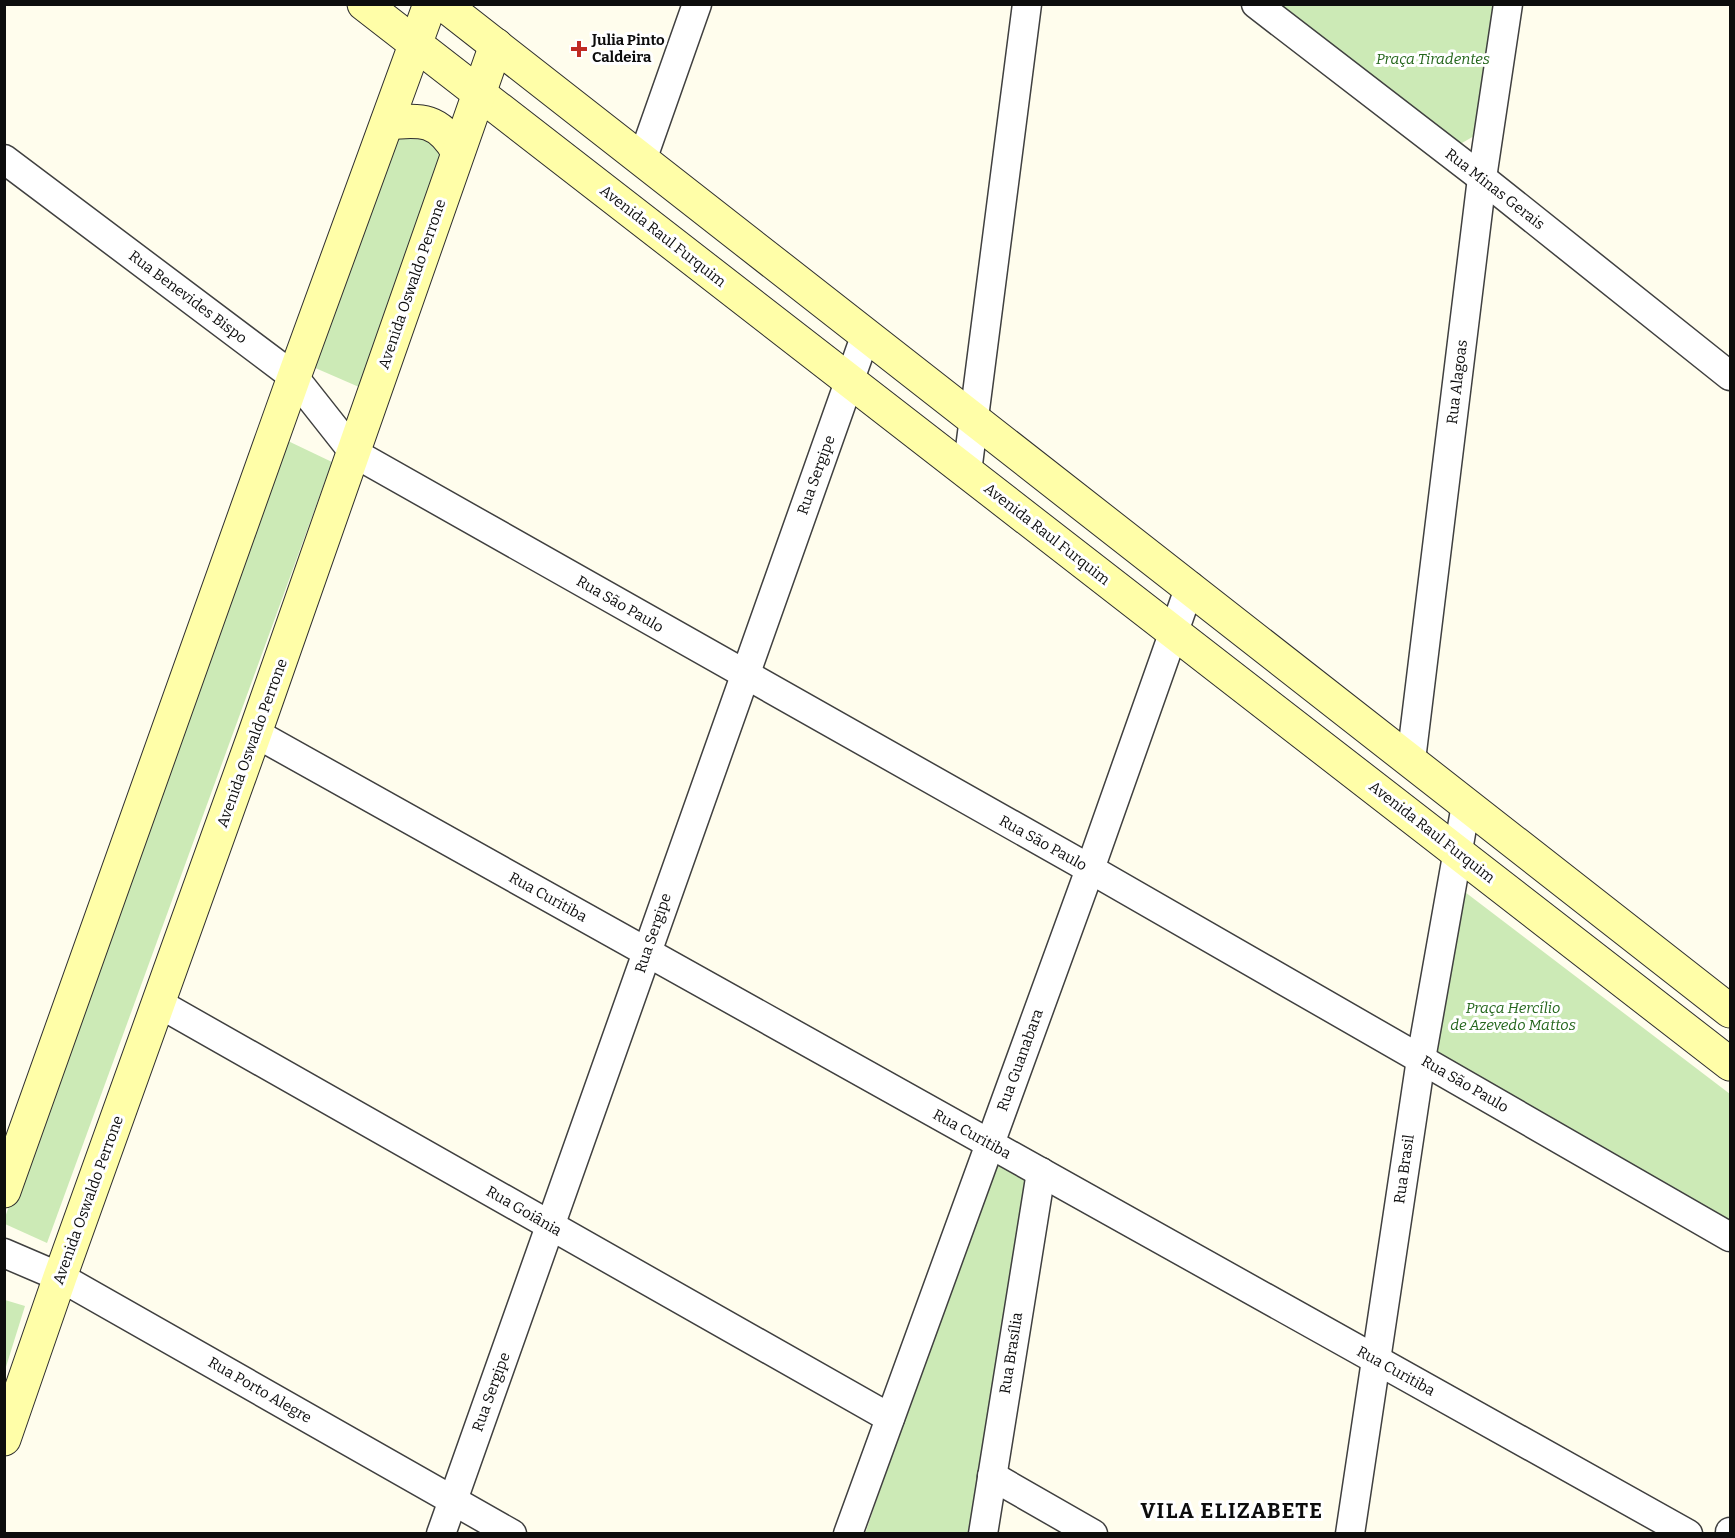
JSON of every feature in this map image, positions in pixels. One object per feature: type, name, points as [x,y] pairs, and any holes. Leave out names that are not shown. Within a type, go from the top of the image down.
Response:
[{"type":"main road","name":"Avenida Raul Furquim","points":[[364,4],[1731,1064]]},
{"type":"main road","points":[[4,1191],[294,377],[430,4]]},
{"type":"main road","points":[[443,4],[1731,1011]]},
{"type":"main road","name":"Avenida Oswaldo Perrone","points":[[4,1439],[354,453],[496,45]]},
{"type":"main road","points":[[387,123],[412,120],[433,124],[449,137],[458,152]]},
{"type":"street","points":[[642,160],[697,4]]},
{"type":"street","points":[[967,472],[1027,4]]},
{"type":"street","name":"Rua Minas Gerais","points":[[1256,4],[1482,178],[1731,376]]},
{"type":"street","name":"Rua Alagoas","points":[[1411,760],[1482,178],[1508,4]]},
{"type":"street","name":"Rua Benevides Bispo","points":[[4,159],[294,377],[354,453]]},
{"type":"street","name":"Rua Sergipe","points":[[441,1533],[866,334]]},
{"type":"street","name":"Rua São Paulo","points":[[354,453],[1090,869],[1731,1237]]},
{"type":"street","name":"Rua Guanabara","points":[[848,1533],[1090,869],[1190,586]]},
{"type":"street","name":"Rua Curitiba","points":[[255,733],[1688,1533]]},
{"type":"street","name":"Rua Brasil","points":[[1350,1533],[1420,1059],[1466,805]]},
{"type":"street","name":"Rua Goiânia","points":[[158,1003],[890,1418]]},
{"type":"street","name":"Rua Brasília","points":[[983,1533],[1041,1172]]},
{"type":"street","name":"Rua Porto Alegre","points":[[4,1253],[60,1277],[512,1533]]},
{"type":"street","points":[[992,1476],[1093,1533]]},
{"type":"green space","name":"Praça Tiradentes","points":[[1280,5],[1497,5],[1474,136],[1462,143],[1447,140]]},
{"type":"green space","points":[[408,102],[453,120],[359,387],[313,367]]},
{"type":"green space","points":[[288,441],[332,462],[47,1243],[5,1224],[4,1220]]},
{"type":"green space","name":"Praça Hercílio de Azevedo Mattos","points":[[1461,889],[1730,1094],[1730,1224],[1437,1054]]},
{"type":"green space","points":[[994,1158],[1032,1182],[972,1533],[865,1534]]},
{"type":"green space","points":[[4,1300],[25,1306],[5,1370]]},
{"type":"place","name":"Julia Pinto Caldeira","points":[[579,49]]},
{"type":"district","name":"VILA ELIZABETE","points":[[1232,1511]]}]
